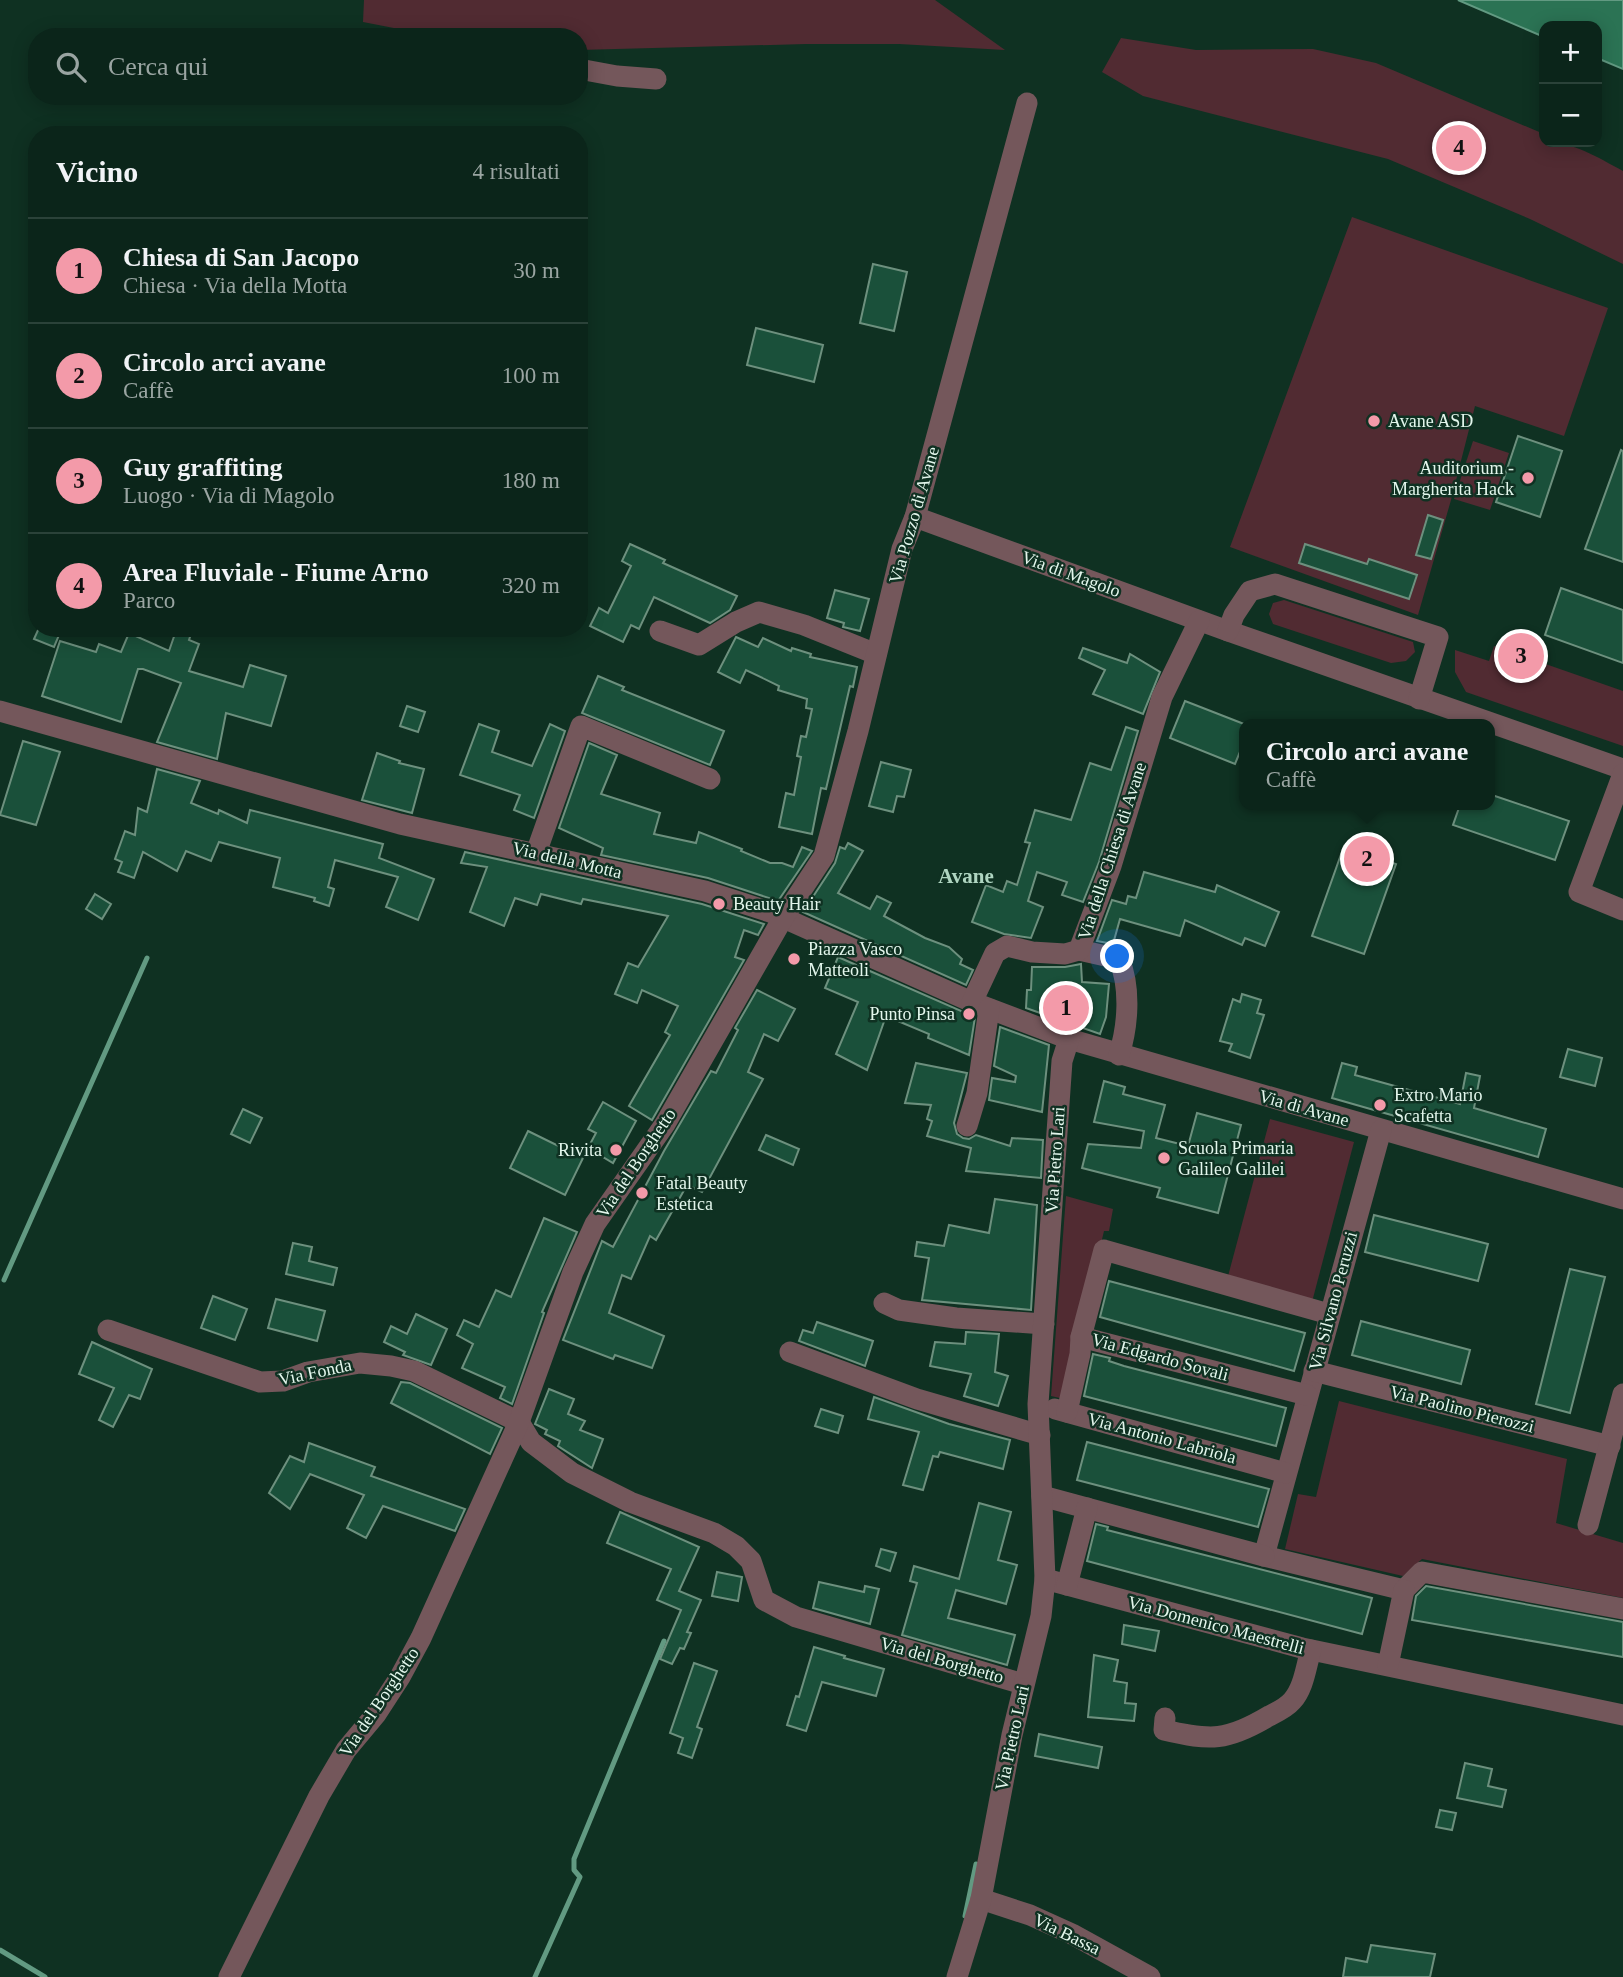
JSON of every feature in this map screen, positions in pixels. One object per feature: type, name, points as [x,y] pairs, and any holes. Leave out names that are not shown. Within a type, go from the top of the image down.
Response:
[{"type":"street","points":[[588,71],[656,79]]},
{"type":"street","name":"Via Pozzo di Avane","points":[[783,918],[824,856],[902,549],[915,517],[1027,103]]},
{"type":"street","name":"Via di Magolo","points":[[915,517],[1475,719]]},
{"type":"street","points":[[1228,631],[1234,615],[1250,591],[1275,584],[1438,637],[1419,699]]},
{"type":"street","points":[[660,631],[699,645],[736,622],[759,612],[804,625],[876,654]]},
{"type":"street","name":"Via della Chiesa di Avane","points":[[980,1006],[995,953],[1001,947],[1065,954],[1079,950],[1111,866],[1162,697],[1199,621]]},
{"type":"street","name":"Via della Motta","points":[[0,711],[400,824],[705,891],[783,918],[980,1006],[1119,1055]]},
{"type":"street","points":[[536,853],[581,726],[710,779]]},
{"type":"street","name":"Via di Magolo","points":[[1495,726],[1623,772]]},
{"type":"street","points":[[1623,772],[1579,892],[1623,910]]},
{"type":"street","name":"Via del Borghetto","points":[[229,1977],[319,1796],[346,1750],[376,1714],[421,1638],[519,1422],[573,1272],[595,1224],[665,1124],[783,918]]},
{"type":"street","points":[[1079,950],[1119,959],[1124,971],[1125,1034],[1119,1055]]},
{"type":"street","points":[[967,1126],[977,1093],[980,1006]]},
{"type":"street","name":"Via Pietro Lari","points":[[957,1977],[981,1899],[998,1801],[1023,1684],[1041,1616],[1045,1579],[1038,1404],[1062,1061],[1069,1039]]},
{"type":"street","name":"Via di Avane","points":[[1119,1055],[1623,1199]]},
{"type":"street","name":"Via Silvano Peruzzi","points":[[1264,1556],[1381,1130]]},
{"type":"street","name":"Via Edgardo Sovali","points":[[1307,1395],[1081,1337],[1104,1251],[1329,1314]]},
{"type":"street","points":[[884,1303],[899,1310],[956,1318],[1044,1324]]},
{"type":"street","name":"Via Fonda","points":[[108,1330],[260,1382],[283,1381],[308,1372],[360,1363],[414,1371],[519,1422]]},
{"type":"street","points":[[1067,1412],[1080,1354],[1081,1337]]},
{"type":"street","points":[[790,1352],[917,1399],[1040,1435]]},
{"type":"street","name":"Via Paolino Pierozzi","points":[[1314,1371],[1609,1446]]},
{"type":"street","points":[[1588,1525],[1623,1394]]},
{"type":"street","name":"Via Antonio Labriola","points":[[1038,1404],[1286,1473]]},
{"type":"street","name":"Via del Borghetto","points":[[519,1422],[531,1442],[572,1473],[630,1502],[713,1533],[736,1546],[751,1562],[764,1600],[785,1611],[891,1646],[1023,1684]]},
{"type":"street","points":[[1042,1496],[1264,1556],[1404,1590]]},
{"type":"street","points":[[1067,1585],[1087,1508]]},
{"type":"street","points":[[1388,1665],[1404,1590],[1422,1572],[1623,1609]]},
{"type":"street","name":"Via Domenico Maestrelli","points":[[1045,1579],[1311,1650],[1623,1715]]},
{"type":"street","points":[[1166,1718],[1164,1730],[1205,1738],[1224,1737],[1252,1726],[1292,1701],[1299,1689],[1311,1650]]},
{"type":"street","name":"Via Bassa","points":[[981,1899],[1030,1915],[1072,1934],[1150,1977]]},
{"type":"shaded area","points":[[364,0],[935,0],[1005,50],[899,44],[588,50],[588,28],[394,28],[363,22]]},
{"type":"shaded area","points":[[1458,0],[1623,0],[1623,69],[1602,60],[1602,21],[1539,21],[1539,35]]},
{"type":"shaded area","points":[[1121,38],[1196,50],[1313,49],[1376,63],[1539,132],[1539,147],[1572,147],[1623,171],[1623,264],[1530,219],[1388,159],[1143,96],[1102,72]]},
{"type":"shaded area","name":"Avane ASD","points":[[1352,217],[1608,308],[1564,436],[1475,406],[1418,615],[1230,547]]},
{"type":"shaded area","points":[[1473,441],[1509,453],[1490,510],[1454,499]]},
{"type":"shaded area","points":[[1284,600],[1413,642],[1415,652],[1406,661],[1391,663],[1273,624],[1269,614],[1273,603]]},
{"type":"shaded area","points":[[1494,646],[1623,691],[1623,746],[1466,692],[1455,672],[1455,650],[1489,661]]},
{"type":"shaded area","points":[[1270,1119],[1354,1142],[1312,1302],[1227,1280]]},
{"type":"shaded area","points":[[1066,1196],[1113,1209],[1109,1231],[1104,1231],[1064,1399],[1051,1396]]},
{"type":"shaded area","points":[[1339,1401],[1567,1459],[1556,1523],[1623,1543],[1623,1598],[1422,1559],[1403,1576],[1285,1549],[1298,1494],[1316,1497]]},
{"type":"building","points":[[873,264],[907,272],[894,331],[860,323]]},
{"type":"building","points":[[756,328],[823,345],[814,382],[747,365]]},
{"type":"building","name":"Auditorium - Margherita Hack","points":[[1518,436],[1562,451],[1540,517],[1496,502]]},
{"type":"building","points":[[1621,450],[1623,451],[1623,562],[1585,549]]},
{"type":"building","points":[[1428,515],[1443,520],[1431,559],[1416,555]]},
{"type":"building","points":[[630,544],[665,560],[663,563],[737,596],[730,610],[710,623],[654,597],[639,629],[631,625],[623,642],[590,626],[599,608],[608,613],[631,566],[622,561]]},
{"type":"building","points":[[1305,544],[1367,564],[1369,559],[1417,575],[1409,599],[1299,563]]},
{"type":"building","points":[[1561,588],[1623,610],[1623,663],[1545,635]]},
{"type":"building","points":[[835,590],[869,599],[860,631],[843,627],[844,623],[827,618]]},
{"type":"building","points":[[35,637],[58,637],[54,647],[34,639]]},
{"type":"building","points":[[127,637],[138,637],[169,651],[174,637],[190,637],[189,640],[199,644],[189,671],[243,687],[250,665],[286,676],[271,726],[226,713],[217,759],[157,742],[181,683],[143,669],[138,669],[121,722],[42,696],[60,641],[96,652],[99,644],[121,652]]},
{"type":"building","points":[[736,637],[758,647],[763,638],[791,651],[792,648],[811,654],[810,657],[857,667],[853,687],[850,686],[826,789],[821,788],[812,834],[779,827],[786,793],[794,795],[801,757],[797,756],[801,736],[806,737],[812,709],[806,708],[807,699],[778,690],[779,686],[746,670],[740,683],[718,672]]},
{"type":"building","points":[[1083,648],[1127,663],[1130,654],[1160,672],[1143,714],[1093,694],[1105,670],[1079,658]]},
{"type":"building","points":[[598,676],[624,687],[622,690],[724,731],[710,765],[582,713]]},
{"type":"building","points":[[1185,701],[1239,722],[1239,754],[1235,764],[1170,738]]},
{"type":"building","points":[[407,706],[425,712],[418,732],[400,726]]},
{"type":"building","points":[[479,724],[499,731],[492,752],[532,766],[550,724],[565,731],[534,818],[514,810],[520,795],[460,775]]},
{"type":"building","points":[[1126,727],[1138,731],[1099,862],[1083,902],[1062,895],[1067,882],[1037,872],[1028,901],[1043,907],[1031,938],[1004,934],[972,922],[986,885],[1003,892],[1007,881],[1017,885],[1030,843],[1025,842],[1035,810],[1071,820],[1090,763],[1111,770]]},
{"type":"building","points":[[23,741],[60,752],[36,825],[0,815]]},
{"type":"building","points":[[589,743],[617,755],[601,794],[660,813],[654,834],[696,843],[699,832],[770,863],[793,867],[802,847],[812,851],[778,901],[708,878],[601,855],[603,848],[559,828]]},
{"type":"building","points":[[377,753],[400,761],[399,763],[424,769],[412,813],[362,800]]},
{"type":"building","points":[[881,762],[911,770],[904,797],[897,796],[893,812],[869,806]]},
{"type":"building","points":[[157,769],[200,781],[191,803],[218,814],[219,810],[247,823],[250,810],[383,844],[379,858],[434,879],[418,920],[386,907],[398,877],[335,860],[328,887],[334,889],[329,906],[314,901],[315,898],[273,887],[280,858],[219,842],[211,861],[186,851],[177,871],[143,852],[134,878],[118,872],[122,862],[115,859],[125,831],[135,835],[138,808],[147,812]]},
{"type":"building","points":[[1495,796],[1569,821],[1555,860],[1453,825],[1458,810],[1495,810]]},
{"type":"building","points":[[848,843],[863,851],[838,893],[870,909],[877,896],[891,903],[884,916],[925,938],[949,947],[962,959],[960,964],[973,970],[966,985],[803,912],[835,863],[840,847],[845,849]]},
{"type":"building","points":[[1344,846],[1396,864],[1364,954],[1312,936]]},
{"type":"building","points":[[465,852],[702,904],[764,924],[758,935],[744,930],[735,957],[744,960],[652,1120],[629,1106],[670,1035],[665,1032],[678,1006],[642,990],[637,1003],[615,994],[628,963],[638,967],[668,916],[583,899],[581,904],[541,894],[537,905],[515,898],[504,926],[470,912],[487,867],[461,863]]},
{"type":"building","points":[[1144,872],[1215,892],[1217,885],[1279,912],[1265,946],[1245,938],[1242,945],[1185,920],[1180,936],[1120,919],[1113,944],[1097,941],[1112,900],[1126,904],[1128,896],[1136,898]]},
{"type":"building","points":[[95,894],[111,904],[102,919],[86,909]]},
{"type":"building","points":[[838,957],[975,1017],[969,1055],[886,1016],[867,1070],[836,1054],[858,1002],[825,988]]},
{"type":"building","points":[[1081,964],[1082,982],[1109,984],[1106,1017],[1100,1034],[1026,1008],[1027,990],[1031,990],[1032,967]]},
{"type":"building","points":[[757,990],[795,1009],[778,1041],[764,1034],[748,1072],[763,1079],[702,1192],[687,1185],[656,1240],[650,1236],[631,1279],[622,1275],[609,1313],[664,1336],[652,1368],[615,1355],[613,1359],[563,1340],[602,1241],[613,1247],[664,1151],[711,1071],[716,1073],[738,1030],[735,1028]]},
{"type":"building","points":[[1242,994],[1261,1000],[1257,1013],[1264,1015],[1250,1058],[1229,1051],[1232,1044],[1220,1041],[1233,999],[1240,1002]]},
{"type":"building","points":[[1000,1027],[1049,1045],[1042,1112],[989,1100],[992,1078],[1015,1082],[1016,1076],[994,1066]]},
{"type":"building","points":[[1568,1049],[1602,1058],[1595,1086],[1560,1077]]},
{"type":"building","points":[[916,1063],[967,1073],[954,1123],[957,1134],[963,1138],[969,1139],[976,1135],[1010,1146],[1012,1138],[1043,1140],[1041,1178],[966,1171],[971,1148],[927,1136],[932,1121],[927,1119],[931,1105],[905,1103]]},
{"type":"building","points":[[1342,1063],[1357,1067],[1355,1075],[1460,1104],[1466,1073],[1480,1076],[1474,1108],[1546,1129],[1538,1157],[1332,1098]]},
{"type":"building","points":[[1104,1081],[1125,1087],[1123,1094],[1165,1105],[1156,1138],[1188,1146],[1197,1113],[1241,1125],[1218,1213],[1157,1197],[1160,1188],[1082,1168],[1088,1144],[1141,1148],[1144,1131],[1094,1122]]},
{"type":"building","points":[[603,1102],[636,1121],[613,1163],[588,1148],[596,1133],[588,1129]]},
{"type":"building","points":[[243,1109],[262,1118],[250,1143],[231,1134]]},
{"type":"building","points":[[528,1131],[583,1158],[565,1195],[510,1168]]},
{"type":"building","points":[[766,1135],[799,1149],[793,1165],[759,1150]]},
{"type":"building","points":[[995,1199],[1037,1205],[1031,1310],[922,1300],[929,1258],[915,1256],[917,1242],[944,1246],[949,1225],[989,1233]]},
{"type":"building","points":[[1374,1215],[1488,1244],[1478,1281],[1365,1252]]},
{"type":"building","points":[[544,1218],[577,1232],[542,1312],[544,1313],[512,1404],[500,1398],[505,1387],[462,1368],[473,1344],[457,1335],[464,1320],[479,1327],[496,1290],[511,1297]]},
{"type":"building","points":[[293,1243],[312,1247],[309,1261],[337,1268],[333,1285],[286,1274]]},
{"type":"building","points":[[1570,1269],[1605,1277],[1570,1413],[1536,1404]]},
{"type":"building","points":[[1109,1281],[1305,1333],[1294,1371],[1100,1317]]},
{"type":"building","points":[[213,1296],[247,1309],[235,1340],[201,1328]]},
{"type":"building","points":[[276,1299],[325,1311],[317,1341],[268,1328]]},
{"type":"building","points":[[416,1314],[447,1329],[431,1365],[403,1355],[405,1352],[384,1342],[391,1326],[407,1334]]},
{"type":"building","points":[[1361,1321],[1470,1350],[1461,1384],[1352,1355]]},
{"type":"building","points":[[817,1322],[873,1341],[865,1366],[799,1341],[803,1330],[813,1333]]},
{"type":"building","points":[[966,1332],[999,1334],[995,1372],[1008,1376],[998,1406],[964,1396],[971,1374],[930,1366],[935,1342],[965,1344]]},
{"type":"building","points":[[92,1342],[152,1369],[140,1399],[129,1395],[113,1427],[99,1420],[114,1388],[79,1374]]},
{"type":"building","points":[[1093,1354],[1110,1358],[1109,1361],[1124,1366],[1286,1408],[1276,1446],[1084,1396]]},
{"type":"building","points":[[401,1382],[410,1383],[502,1428],[490,1454],[391,1403]]},
{"type":"building","points":[[549,1389],[574,1399],[568,1414],[585,1421],[580,1430],[603,1439],[592,1468],[558,1446],[560,1441],[545,1434],[547,1430],[535,1424]]},
{"type":"building","points":[[874,1397],[949,1424],[1010,1440],[1003,1469],[940,1452],[938,1457],[933,1456],[923,1490],[903,1485],[919,1432],[868,1419]]},
{"type":"building","points":[[821,1409],[843,1416],[838,1433],[815,1426]]},
{"type":"building","points":[[1087,1442],[1269,1489],[1258,1527],[1077,1480]]},
{"type":"building","points":[[309,1443],[375,1467],[371,1476],[465,1509],[455,1531],[383,1506],[366,1538],[347,1528],[364,1495],[310,1474],[290,1509],[269,1493],[290,1456],[304,1462]]},
{"type":"building","points":[[979,1503],[1011,1512],[998,1560],[1017,1565],[1006,1604],[956,1590],[948,1618],[1015,1635],[1007,1665],[902,1635],[917,1583],[910,1581],[914,1566],[959,1579]]},
{"type":"building","points":[[620,1512],[699,1547],[679,1591],[701,1600],[687,1632],[691,1633],[684,1649],[680,1648],[672,1664],[660,1659],[681,1610],[657,1600],[671,1569],[607,1543]]},
{"type":"building","points":[[1096,1524],[1108,1527],[1107,1530],[1372,1598],[1362,1634],[1087,1561]]},
{"type":"building","points":[[881,1549],[896,1553],[890,1571],[876,1566]]},
{"type":"building","points":[[717,1572],[742,1577],[738,1601],[712,1596]]},
{"type":"building","points":[[819,1582],[864,1592],[865,1586],[879,1589],[870,1624],[813,1608]]},
{"type":"building","points":[[1426,1586],[1623,1622],[1623,1657],[1412,1620],[1416,1596]]},
{"type":"building","points":[[1124,1625],[1159,1631],[1155,1651],[1122,1644]]},
{"type":"building","points":[[814,1647],[884,1669],[876,1696],[822,1682],[806,1731],[787,1725],[796,1696],[799,1697]]},
{"type":"building","points":[[1094,1655],[1118,1660],[1114,1681],[1127,1683],[1125,1703],[1136,1704],[1134,1721],[1088,1717]]},
{"type":"building","points":[[694,1663],[717,1671],[697,1727],[702,1729],[692,1758],[678,1753],[683,1738],[670,1733]]},
{"type":"building","points":[[1039,1734],[1102,1747],[1098,1768],[1035,1756]]},
{"type":"building","points":[[1465,1763],[1492,1769],[1488,1786],[1506,1790],[1502,1807],[1457,1798]]},
{"type":"building","points":[[1440,1810],[1456,1813],[1452,1830],[1436,1827]]},
{"type":"building","points":[[1371,1945],[1435,1954],[1430,1977],[1343,1977],[1346,1958],[1367,1962]]},
{"type":"waterway","points":[[4,1280],[147,958]]},
{"type":"waterway","points":[[535,1977],[580,1877],[574,1870],[574,1859],[664,1641]]},
{"type":"waterway","points":[[965,1916],[976,1864]]},
{"type":"waterway","points":[[0,1950],[45,1977]]},
{"type":"place","name":"Area Fluviale - Fiume Arno","points":[[1459,148]]},
{"type":"place","name":"Avane ASD","points":[[1374,421]]},
{"type":"place","name":"Auditorium - Margherita Hack","points":[[1528,478]]},
{"type":"place","name":"Guy graffiting","points":[[1521,656]]},
{"type":"place","name":"Circolo arci avane","points":[[1367,859]]},
{"type":"place","name":"Beauty Hair","points":[[719,904]]},
{"type":"place","name":"Piazza Vasco Matteoli","points":[[794,959]]},
{"type":"place","name":"Chiesa di San Jacopo","points":[[1066,1008]]},
{"type":"place","name":"Punto Pinsa","points":[[969,1014]]},
{"type":"place","name":"Extro Mario Scafetta","points":[[1380,1105]]},
{"type":"place","name":"Rivita","points":[[616,1150]]},
{"type":"place","name":"Scuola Primaria Galileo Galilei","points":[[1164,1158]]},
{"type":"place","name":"Fatal Beauty Estetica","points":[[642,1193]]},
{"type":"district","name":"Avane","points":[[966,876]]}]
